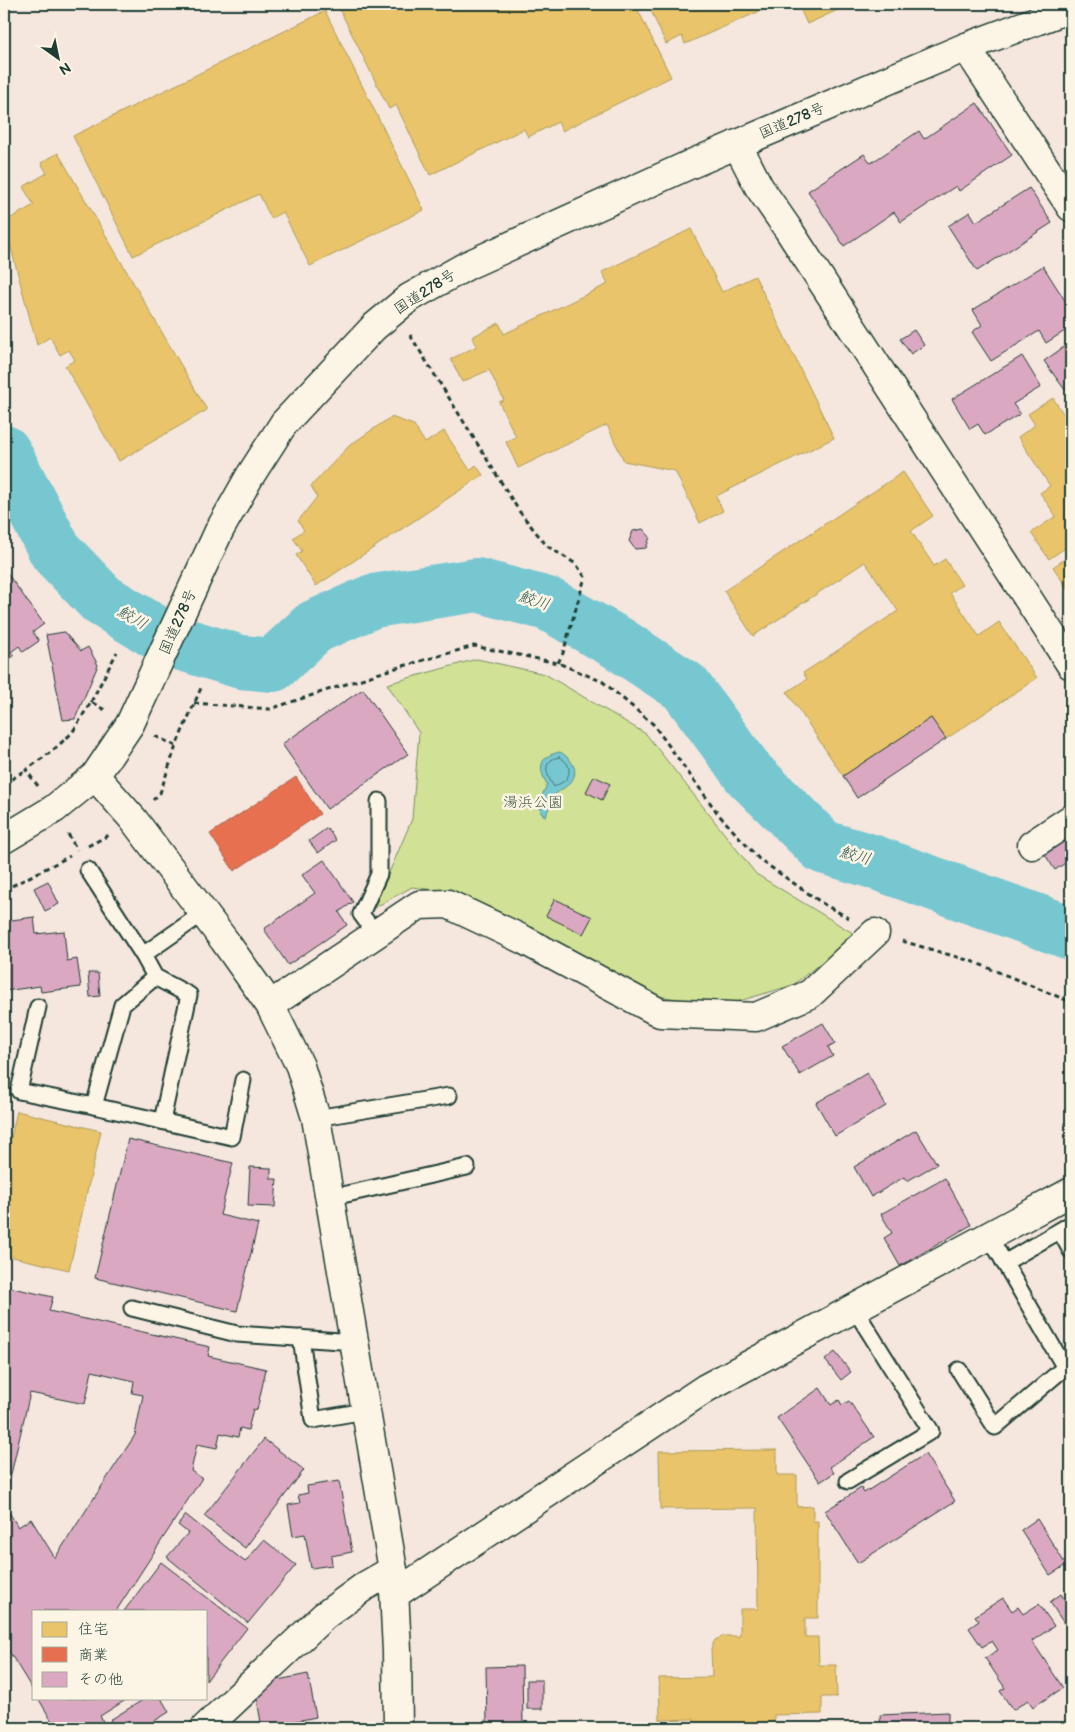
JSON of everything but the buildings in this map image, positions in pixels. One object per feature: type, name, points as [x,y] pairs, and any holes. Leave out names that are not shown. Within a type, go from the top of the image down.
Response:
[{"type":"main road","name":"国道278号","points":[[4,839],[54,809],[95,776],[130,724],[219,531],[250,476],[284,423],[374,327],[410,298],[468,264],[737,144],[966,47],[1071,8]]},
{"type":"main road","points":[[966,47],[1071,207]]},
{"type":"main road","points":[[737,144],[759,187],[1071,665]]},
{"type":"main road","points":[[95,776],[133,819],[270,1005],[300,1066],[316,1118],[394,1582],[398,1728]]},
{"type":"main road","points":[[1032,846],[1071,819]]},
{"type":"main road","points":[[270,1005],[374,933],[419,905],[448,904],[524,940],[660,1013],[756,1017],[810,994],[875,933]]},
{"type":"main road","points":[[205,1728],[324,1616],[364,1586],[394,1582],[706,1388],[1071,1192]]},
{"type":"lane","points":[[374,933],[361,914],[378,874],[379,801]]},
{"type":"lane","points":[[88,870],[143,955],[155,977],[188,995],[162,1121]]},
{"type":"lane","points":[[143,955],[203,913]]},
{"type":"lane","points":[[94,1106],[122,1005],[155,977]]},
{"type":"lane","points":[[38,1007],[18,1092],[94,1106],[232,1137],[243,1080]]},
{"type":"lane","points":[[316,1118],[449,1096]]},
{"type":"lane","points":[[329,1198],[467,1167]]},
{"type":"lane","points":[[1004,1263],[1065,1227],[1071,1251]]},
{"type":"lane","points":[[959,1370],[995,1427],[1068,1365],[988,1236]]},
{"type":"lane","points":[[132,1308],[237,1334],[355,1342]]},
{"type":"lane","points":[[848,1481],[931,1431],[854,1308]]},
{"type":"lane","points":[[301,1338],[313,1420],[365,1411]]},
{"type":"path","points":[[395,310],[519,511],[547,546],[576,564],[585,577],[563,653],[558,663]]},
{"type":"path","points":[[201,688],[194,703],[270,709],[388,670],[474,646],[558,663],[603,682],[653,724],[719,814],[759,859],[825,905],[875,933],[974,962],[1071,1002]]},
{"type":"path","points":[[91,702],[117,652]]},
{"type":"path","points":[[4,784],[26,770]]},
{"type":"path","points":[[4,890],[78,852],[54,809]]},
{"type":"green space","name":"湯浜公園","points":[[477,659],[545,674],[646,734],[756,874],[856,935],[793,985],[726,1005],[655,996],[455,893],[412,887],[374,908],[412,819],[419,733],[387,684]]},
{"type":"water","points":[[560,752],[571,761],[575,774],[570,783],[552,798],[546,817],[541,813],[540,801],[547,784],[541,767],[544,759]]},
{"type":"waterway","name":"鮫川","points":[[4,452],[56,552],[102,600],[169,640],[241,662],[273,665],[314,627],[373,601],[477,585],[548,604],[618,643],[685,687],[749,774],[823,847],[871,861],[1071,933]]}]
